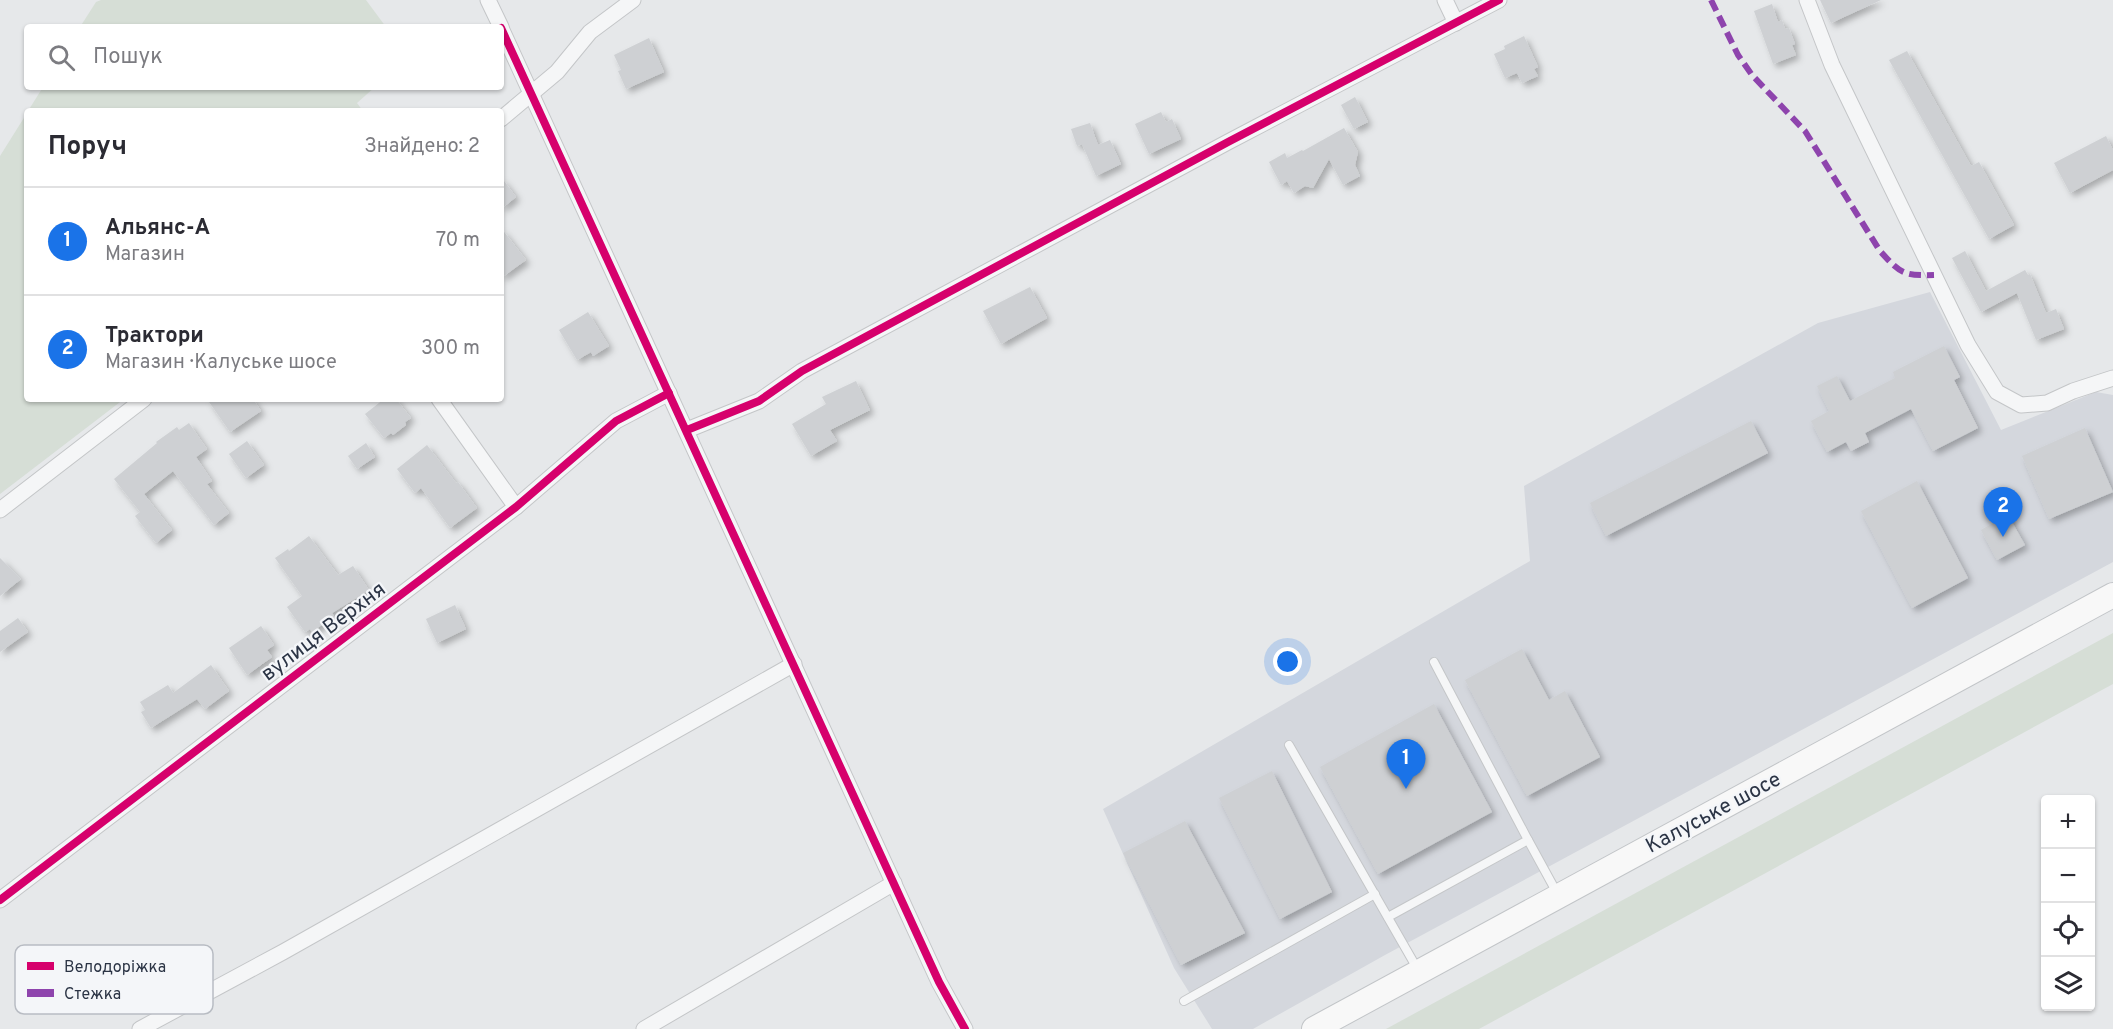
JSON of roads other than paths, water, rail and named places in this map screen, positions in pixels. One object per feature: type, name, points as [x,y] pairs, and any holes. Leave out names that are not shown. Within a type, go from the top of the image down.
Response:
[{"type":"main road","name":"Калуське шосе","points":[[1314,1029],[2113,595]]},
{"type":"street","points":[[488,0],[499,24]]},
{"type":"street","points":[[504,116],[557,72],[590,32],[633,0]]},
{"type":"street","points":[[1445,0],[1456,23]]},
{"type":"street","points":[[687,430],[759,401],[802,371],[832,354],[1499,0]]},
{"type":"street","points":[[1807,0],[1833,65],[1948,305],[1968,345],[1996,392],[2021,405],[2047,403],[2073,391],[2113,378]]},
{"type":"street","points":[[504,34],[939,982],[965,1029]]},
{"type":"street","name":"вулиця Верхня","points":[[0,900],[516,507],[616,421],[669,393]]},
{"type":"street","points":[[0,510],[140,402]]},
{"type":"street","points":[[441,402],[516,507]]},
{"type":"street","points":[[213,989],[794,664]]},
{"type":"street","points":[[644,1029],[894,883]]},
{"type":"street","points":[[140,1029],[168,1014]]},
{"type":"lane","points":[[1434,662],[1559,896]]},
{"type":"lane","points":[[1289,745],[1419,971]]},
{"type":"lane","points":[[1388,917],[1528,840]]},
{"type":"lane","points":[[1184,1001],[1375,894]]},
{"type":"place","name":"Трактори","points":[[2003,537]]},
{"type":"place","name":"Альянс-А","points":[[1406,789]]}]
